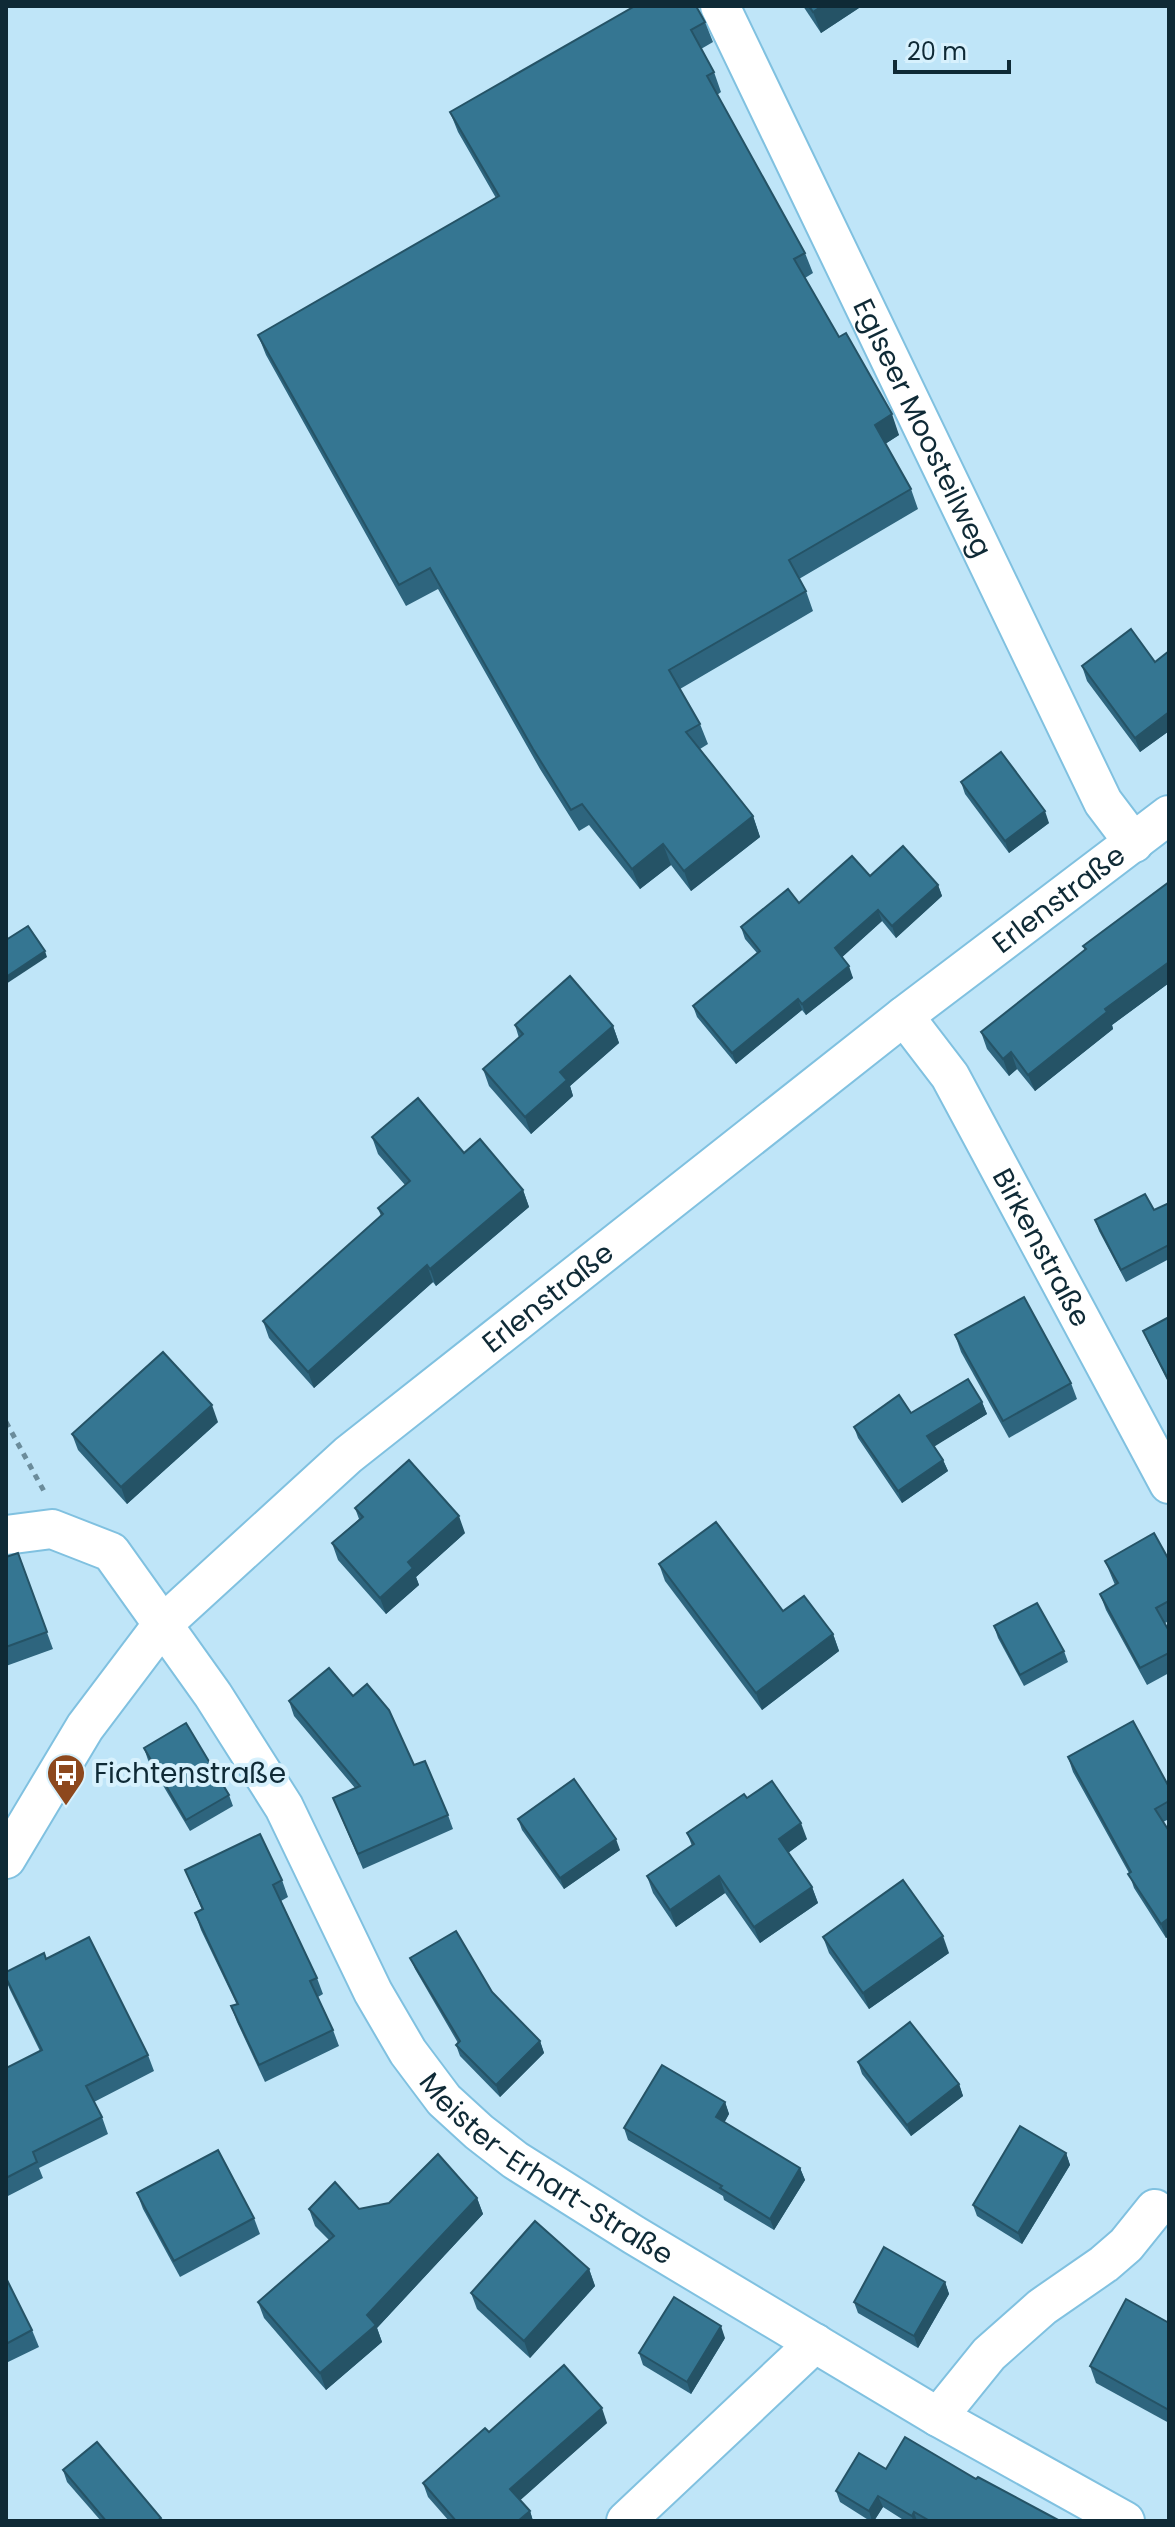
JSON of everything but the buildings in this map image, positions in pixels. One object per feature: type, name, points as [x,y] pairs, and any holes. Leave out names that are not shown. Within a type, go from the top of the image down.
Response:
[{"type":"street","name":"Eglseer Moosteilweg","points":[[720,6],[1103,802],[1134,843]]},
{"type":"street","name":"Erlenstraße","points":[[6,1859],[85,1727],[162,1625],[348,1455],[904,1016],[1169,815]]},
{"type":"street","name":"Birkenstraße","points":[[904,1016],[950,1076],[1169,1484]]},
{"type":"street","points":[[6,1535],[52,1529],[111,1552],[162,1625]]},
{"type":"street","name":"Meister-Erhart-Straße","points":[[162,1625],[213,1695],[284,1807],[373,1992],[408,2052],[444,2100],[515,2160],[938,2417],[1125,2521]]},
{"type":"street","points":[[938,2417],[989,2354],[1042,2307],[1126,2245],[1155,2209]]},
{"type":"street","points":[[626,2521],[815,2343]]},
{"type":"path","points":[[6,1422],[44,1489],[52,1529]]},
{"type":"place","name":"Fichtenstraße","points":[[66,1807]]}]
